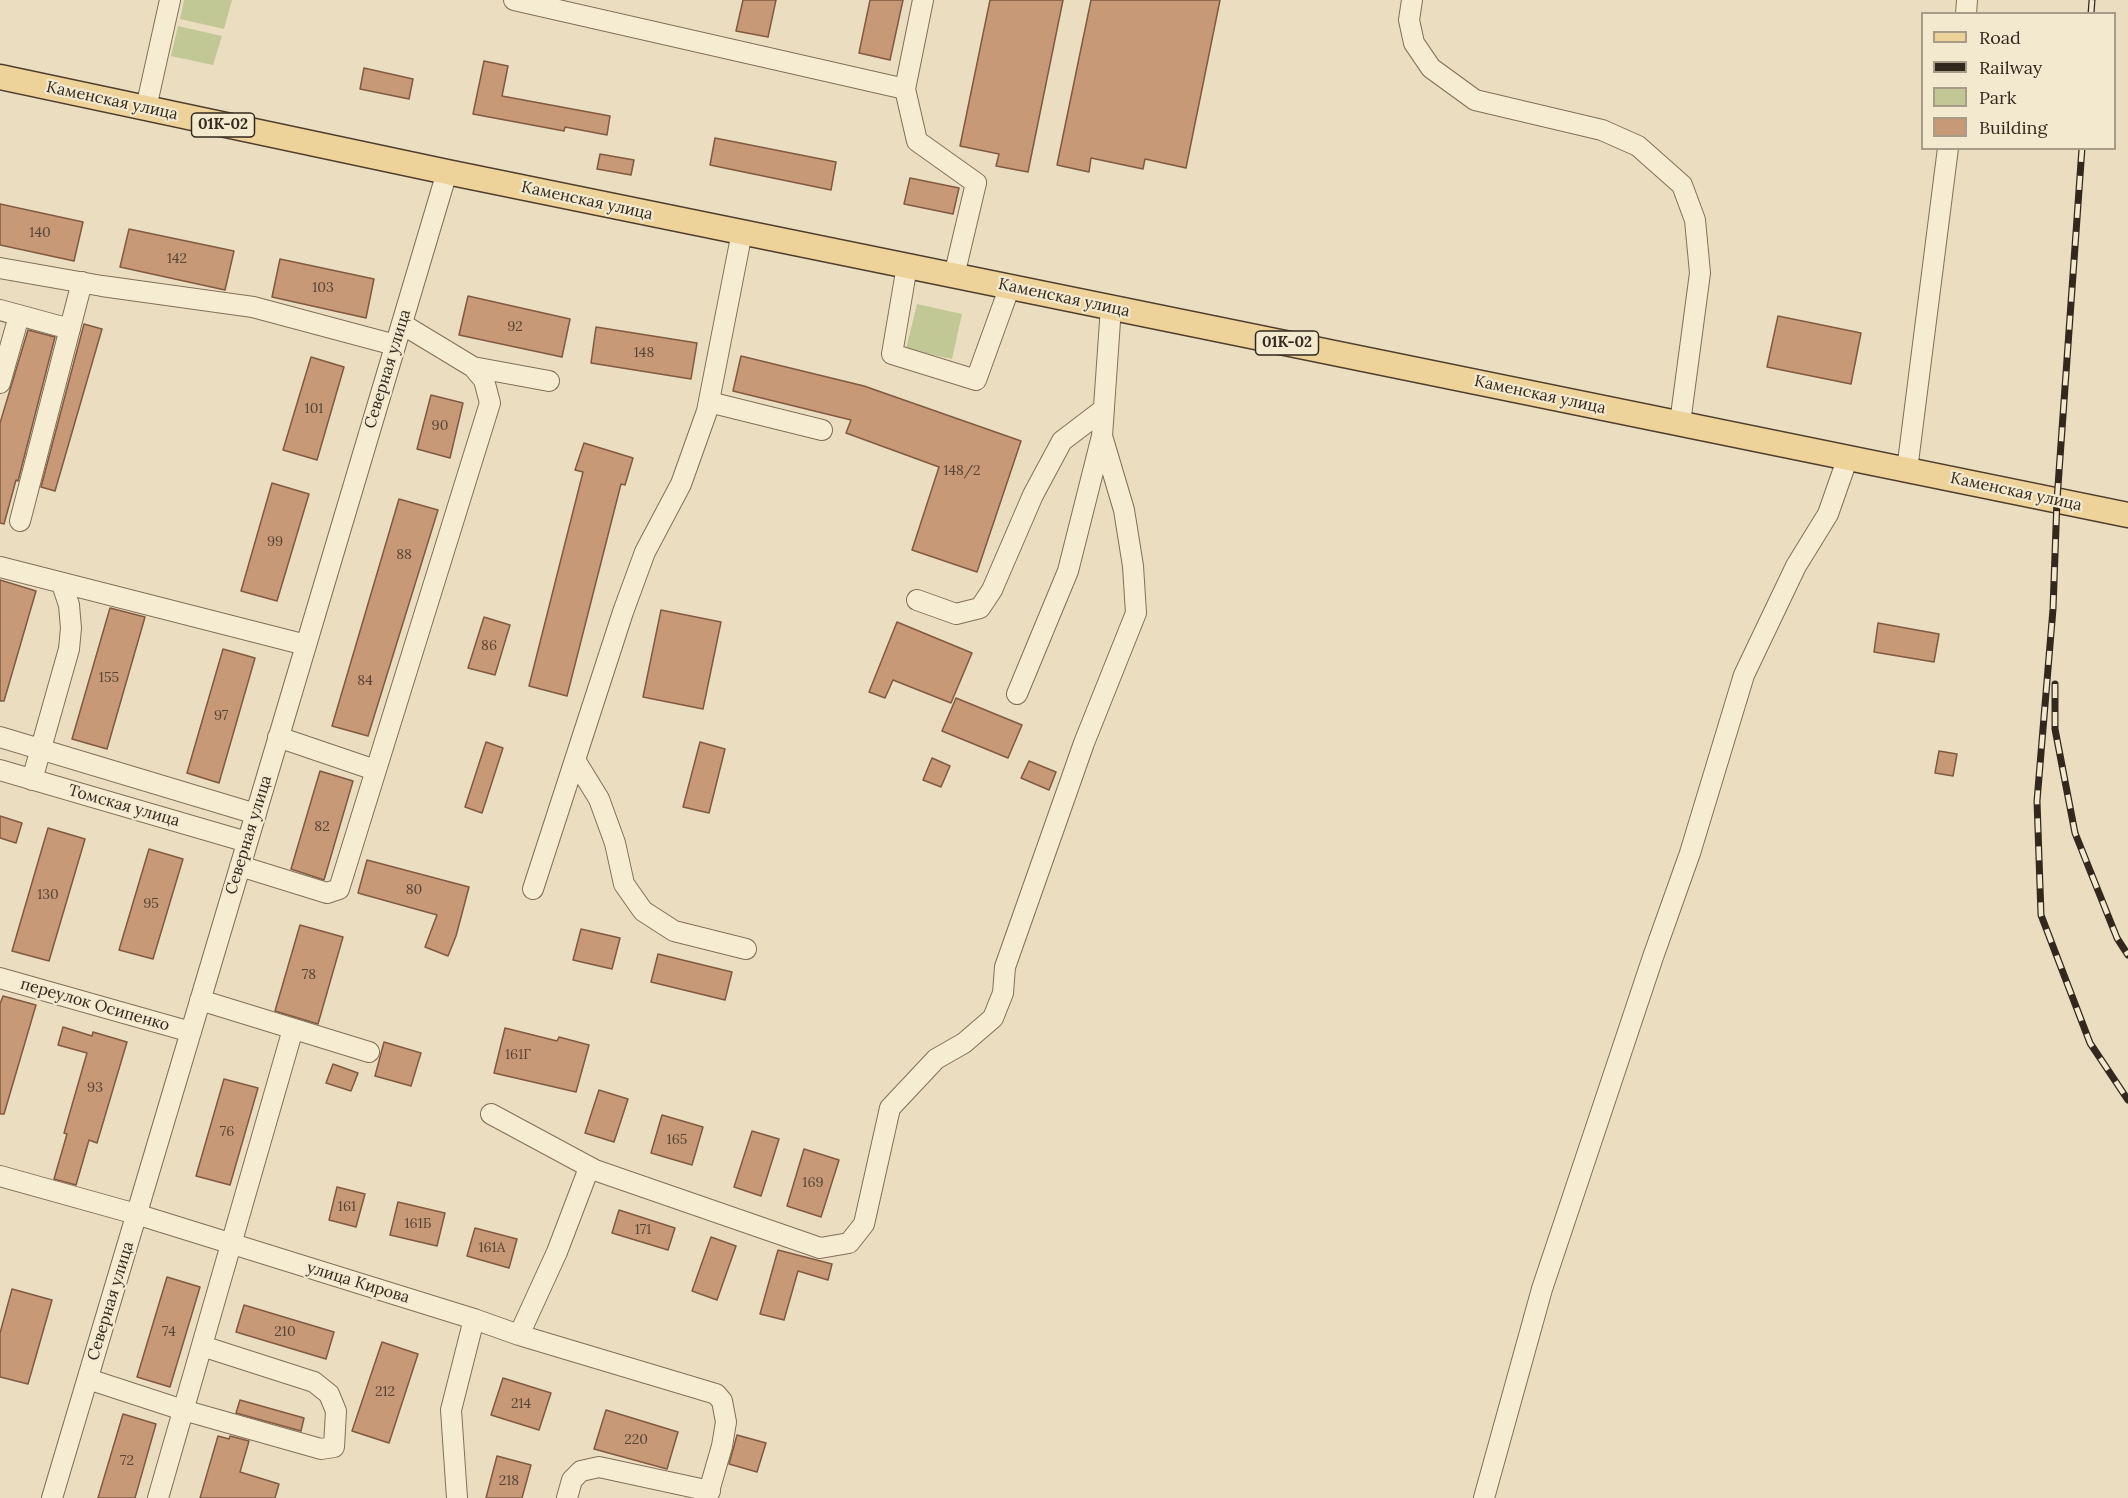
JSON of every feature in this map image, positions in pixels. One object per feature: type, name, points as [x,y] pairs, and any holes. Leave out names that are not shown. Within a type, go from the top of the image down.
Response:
[{"type":"main road","name":"Каменская улица","points":[[0,77],[447,172],[2128,515]]},
{"type":"street","points":[[146,108],[170,0]]},
{"type":"street","points":[[514,0],[905,89]]},
{"type":"street","points":[[923,0],[905,89],[917,141],[976,183],[954,276]]},
{"type":"street","points":[[1412,0],[1409,20],[1414,43],[1431,68],[1475,100],[1602,130],[1638,146],[1682,185],[1695,220],[1700,273],[1680,423]]},
{"type":"street","points":[[1907,470],[1948,150]]},
{"type":"street","name":"Северная улица","points":[[52,1498],[447,172]]},
{"type":"street","points":[[533,889],[645,552],[681,484],[709,402],[742,232]]},
{"type":"street","points":[[907,266],[892,354],[976,380],[1010,286]]},
{"type":"street","points":[[0,268],[253,307],[395,345]]},
{"type":"street","points":[[20,521],[82,282]]},
{"type":"street","points":[[1017,694],[1068,571],[1102,436],[1111,307]]},
{"type":"street","points":[[0,310],[70,329]]},
{"type":"street","points":[[0,383],[19,316]]},
{"type":"street","points":[[240,866],[327,893],[339,889],[490,403],[484,380],[473,367],[402,324]]},
{"type":"street","points":[[473,367],[549,381]]},
{"type":"street","points":[[709,402],[822,430]]},
{"type":"street","points":[[917,600],[956,614],[980,608],[992,590],[1033,495],[1062,441],[1104,409]]},
{"type":"street","points":[[519,1335],[557,1252],[590,1168],[820,1248],[849,1243],[864,1224],[890,1108],[936,1059],[964,1042],[993,1018],[1003,993],[1005,967],[1084,743],[1136,612],[1133,566],[1124,510],[1102,436]]},
{"type":"street","points":[[1484,1498],[1542,1289],[1690,853],[1744,675],[1796,566],[1828,514],[1848,457]]},
{"type":"street","points":[[0,567],[306,645]]},
{"type":"street","points":[[32,780],[70,638],[69,605],[62,584]]},
{"type":"street","points":[[0,737],[256,814]]},
{"type":"street","points":[[278,737],[375,770]]},
{"type":"street","points":[[575,760],[599,799],[615,843],[624,884],[643,911],[674,931],[746,948]]},
{"type":"street","name":"Томская улица","points":[[0,770],[247,842]]},
{"type":"street","name":"переулок Осипенко","points":[[0,978],[191,1032]]},
{"type":"street","points":[[200,999],[369,1052]]},
{"type":"street","points":[[158,1498],[293,1029]]},
{"type":"street","points":[[490,1114],[595,1170]]},
{"type":"street","name":"улица Кирова","points":[[0,1176],[136,1214],[519,1335],[716,1394],[722,1401],[726,1422],[723,1446],[708,1495]]},
{"type":"street","points":[[457,1498],[451,1410],[474,1319]]},
{"type":"street","points":[[88,1378],[183,1410],[321,1449],[334,1447],[336,1412],[329,1394],[314,1382],[202,1346]]},
{"type":"street","points":[[567,1498],[572,1480],[581,1471],[599,1467],[708,1495]]},
{"type":"green space","points":[[184,0],[232,0],[224,29],[180,19]]},
{"type":"green space","points":[[178,26],[222,36],[213,65],[171,56]]},
{"type":"green space","points":[[917,304],[962,314],[952,359],[906,349]]},
{"type":"building","points":[[743,0],[776,0],[768,37],[736,31]]},
{"type":"building","points":[[870,0],[903,0],[890,60],[859,53]]},
{"type":"building","points":[[990,0],[1063,0],[1028,172],[996,166],[999,154],[960,146]]},
{"type":"building","points":[[1091,0],[1220,0],[1186,168],[1145,159],[1143,169],[1091,158],[1089,172],[1057,165]]},
{"type":"building","points":[[484,61],[508,66],[502,96],[610,116],[607,135],[565,127],[564,131],[473,114]]},
{"type":"building","points":[[364,68],[413,79],[409,99],[360,89]]},
{"type":"building","points":[[715,138],[836,162],[831,190],[710,165]]},
{"type":"building","points":[[600,154],[634,160],[631,175],[597,169]]},
{"type":"building","points":[[910,178],[959,188],[953,214],[904,204]]},
{"type":"building","points":[[0,204],[83,222],[74,261],[0,245]]},
{"type":"building","points":[[129,229],[234,251],[225,290],[120,267]]},
{"type":"building","points":[[280,259],[374,279],[366,318],[272,297]]},
{"type":"building","points":[[468,296],[570,319],[562,357],[459,335]]},
{"type":"building","points":[[1778,316],[1861,333],[1851,384],[1767,367]]},
{"type":"building","points":[[84,324],[102,329],[55,491],[41,487]]},
{"type":"building","points":[[596,327],[697,343],[691,379],[591,363]]},
{"type":"building","points":[[28,330],[55,337],[18,481],[16,480],[4,524],[0,523],[0,423]]},
{"type":"building","points":[[741,356],[864,386],[1021,441],[977,572],[912,550],[939,467],[846,433],[851,420],[733,391]]},
{"type":"building","points":[[311,357],[344,367],[317,460],[283,450]]},
{"type":"building","points":[[431,395],[463,403],[450,458],[417,449]]},
{"type":"building","points":[[584,443],[633,458],[625,485],[621,484],[567,696],[529,686],[583,472],[575,470]]},
{"type":"building","points":[[272,483],[309,494],[277,601],[241,591]]},
{"type":"building","points":[[399,499],[438,510],[368,736],[332,726]]},
{"type":"building","points":[[0,580],[36,591],[4,701],[0,701]]},
{"type":"building","points":[[110,608],[145,617],[107,749],[72,739]]},
{"type":"building","points":[[661,610],[721,622],[703,709],[643,697]]},
{"type":"building","points":[[484,617],[510,625],[495,675],[468,668]]},
{"type":"building","points":[[897,622],[972,653],[951,703],[893,680],[885,698],[869,692]]},
{"type":"building","points":[[1878,623],[1939,634],[1934,662],[1874,652]]},
{"type":"building","points":[[223,649],[255,658],[219,783],[187,773]]},
{"type":"building","points":[[956,698],[1022,725],[1008,758],[942,731]]},
{"type":"building","points":[[486,742],[503,748],[482,813],[465,807]]},
{"type":"building","points":[[700,742],[725,749],[709,813],[683,807]]},
{"type":"building","points":[[1939,751],[1957,754],[1953,776],[1935,773]]},
{"type":"building","points":[[932,758],[950,766],[941,787],[923,780]]},
{"type":"building","points":[[1029,761],[1056,772],[1049,790],[1021,778]]},
{"type":"building","points":[[320,771],[353,781],[324,880],[291,869]]},
{"type":"building","points":[[0,816],[22,823],[16,843],[0,838]]},
{"type":"building","points":[[48,828],[85,839],[49,961],[12,951]]},
{"type":"building","points":[[149,849],[183,859],[153,959],[119,950]]},
{"type":"building","points":[[367,860],[469,887],[456,936],[448,956],[425,947],[437,915],[358,893]]},
{"type":"building","points":[[300,925],[343,937],[318,1024],[275,1011]]},
{"type":"building","points":[[581,929],[620,938],[612,969],[573,960]]},
{"type":"building","points":[[658,954],[732,972],[725,1000],[651,982]]},
{"type":"building","points":[[3,996],[36,1005],[4,1114],[0,1114],[0,1004]]},
{"type":"building","points":[[63,1027],[92,1036],[93,1032],[127,1042],[97,1143],[89,1140],[76,1185],[54,1179],[67,1134],[64,1133],[87,1053],[58,1045]]},
{"type":"building","points":[[505,1028],[557,1041],[559,1037],[589,1045],[576,1092],[494,1073]]},
{"type":"building","points":[[384,1042],[421,1053],[411,1086],[375,1076]]},
{"type":"building","points":[[333,1064],[358,1073],[351,1091],[326,1083]]},
{"type":"building","points":[[224,1079],[258,1088],[230,1185],[196,1176]]},
{"type":"building","points":[[599,1090],[628,1099],[614,1142],[585,1133]]},
{"type":"building","points":[[662,1115],[703,1127],[692,1165],[651,1153]]},
{"type":"building","points":[[752,1131],[779,1139],[761,1196],[734,1187]]},
{"type":"building","points":[[804,1149],[839,1160],[821,1217],[787,1206]]},
{"type":"building","points":[[337,1187],[365,1194],[356,1227],[329,1220]]},
{"type":"building","points":[[398,1202],[445,1213],[437,1246],[390,1235]]},
{"type":"building","points":[[619,1210],[675,1228],[668,1250],[612,1233]]},
{"type":"building","points":[[475,1228],[517,1239],[509,1268],[467,1256]]},
{"type":"building","points":[[711,1237],[736,1246],[717,1300],[692,1291]]},
{"type":"building","points":[[778,1250],[832,1264],[828,1280],[798,1271],[784,1320],[760,1314]]},
{"type":"building","points":[[167,1277],[200,1287],[170,1387],[137,1377]]},
{"type":"building","points":[[12,1289],[52,1300],[28,1384],[0,1377],[0,1333]]},
{"type":"building","points":[[244,1305],[334,1332],[326,1359],[236,1332]]},
{"type":"building","points":[[382,1342],[418,1354],[389,1443],[352,1431]]},
{"type":"building","points":[[503,1378],[551,1393],[539,1430],[491,1415]]},
{"type":"building","points":[[240,1400],[304,1418],[301,1431],[236,1413]]},
{"type":"building","points":[[606,1410],[678,1432],[667,1469],[594,1449]]},
{"type":"building","points":[[123,1414],[156,1424],[135,1498],[98,1498]]},
{"type":"building","points":[[737,1435],[766,1443],[757,1472],[729,1464]]},
{"type":"building","points":[[218,1436],[229,1439],[230,1436],[249,1441],[240,1472],[279,1484],[275,1498],[200,1498]]},
{"type":"building","points":[[497,1456],[531,1465],[522,1498],[486,1498]]},
{"type":"railway","points":[[2091,12],[2092,0]]},
{"type":"railway","points":[[2082,150],[2057,500],[2053,609],[2037,801],[2041,915],[2090,1043],[2128,1100]]},
{"type":"railway","points":[[2055,684],[2055,729],[2075,833],[2117,938],[2128,955]]}]
